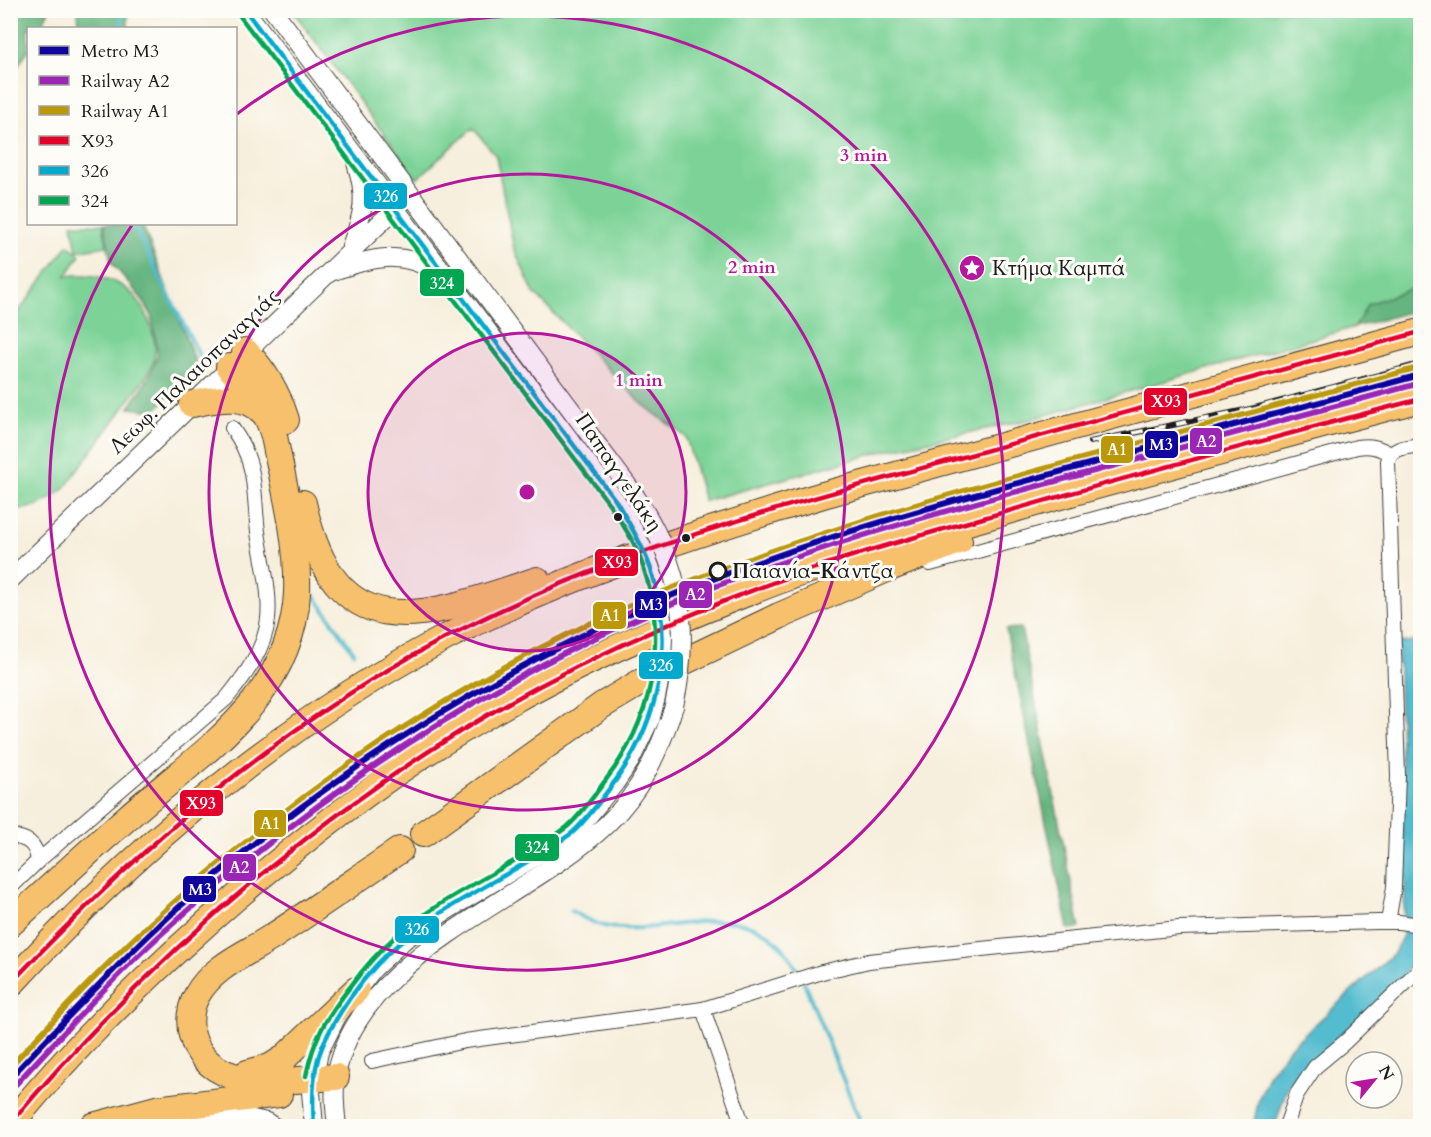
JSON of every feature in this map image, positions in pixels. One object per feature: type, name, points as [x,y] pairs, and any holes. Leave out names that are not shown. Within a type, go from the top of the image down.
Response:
[{"type":"highway","points":[[237,359],[255,361],[270,382],[283,412],[306,513],[317,550],[339,586],[351,598],[366,607],[385,612],[411,614],[442,610],[575,567],[686,537],[823,495],[1420,332]]},
{"type":"highway","points":[[10,924],[248,712],[267,686],[289,639],[297,594],[297,557],[274,436],[261,402],[253,392],[237,359]]},
{"type":"highway","points":[[192,404],[216,399],[243,400],[259,408],[268,418]]},
{"type":"highway","points":[[10,1125],[126,997],[224,907],[288,853],[344,809],[404,767],[463,729],[540,686],[708,609],[782,580],[872,550],[1078,490],[1420,399]]},
{"type":"highway","points":[[423,834],[601,706],[641,682],[809,603],[924,554],[1000,528],[1078,490]]},
{"type":"highway","points":[[10,985],[61,932],[157,840],[267,750],[338,701],[444,639],[517,604],[686,537]]},
{"type":"highway","points":[[324,1085],[249,1081],[218,1069],[197,1049],[190,1022],[192,1007],[197,994],[206,982],[231,962],[400,850]]},
{"type":"highway","points":[[232,1074],[256,1072],[283,1059],[356,990]]},
{"type":"highway","points":[[93,1126],[156,1109],[274,1094],[324,1085]]},
{"type":"street","name":"Παπαγγελάκη","points":[[245,10],[616,501],[642,544],[662,608],[664,647],[662,668],[651,717],[642,739],[625,768],[580,826],[404,940],[373,969],[337,1016],[319,1052],[324,1085],[337,1126]]},
{"type":"street","name":"Παπαγγελάκη","points":[[273,10],[634,494],[657,532],[668,557],[680,601],[683,647],[674,706],[658,751],[645,777],[626,803],[609,823],[562,861],[453,932],[403,968],[369,1006],[352,1032],[341,1058],[324,1085],[314,1126]]},
{"type":"street","points":[[348,253],[358,228],[364,196],[352,152]]},
{"type":"street","name":"Λεωφ. Παλαιοπαναγιάς","points":[[10,580],[410,194]]},
{"type":"street","points":[[326,274],[364,261],[382,257],[397,257],[429,266],[453,283]]},
{"type":"street","points":[[10,888],[38,861],[226,699],[240,682],[258,652],[268,620],[268,594],[258,530],[254,475],[242,442],[232,428]]},
{"type":"street","points":[[1394,922],[1398,776],[1388,461],[1390,454],[1397,449],[1420,445]]},
{"type":"street","points":[[885,583],[939,562],[1357,447],[1379,447],[1390,454]]},
{"type":"street","points":[[10,836],[26,839],[32,843],[38,861]]},
{"type":"street","points":[[372,1061],[465,1041],[703,1009],[822,972],[869,962],[1171,928],[1394,922],[1420,926]]},
{"type":"street","points":[[1286,1126],[1297,1094],[1315,1067],[1345,1042],[1420,969]]},
{"type":"street","points":[[703,1009],[743,1126]]},
{"type":"street","points":[[177,1126],[249,1116],[267,1120],[276,1126]]},
{"type":"green space","points":[[11,10],[49,11],[41,27],[27,27],[27,52],[11,78]]},
{"type":"green space","points":[[78,11],[128,11],[128,27],[79,27]]},
{"type":"green space","name":"Kτήμα Καμπά","points":[[293,11],[1420,11],[1420,286],[1368,304],[1355,327],[1032,419],[884,451],[704,501],[686,437],[641,403],[534,293],[514,249],[496,156],[473,128],[417,179]]},
{"type":"green space","points":[[72,225],[103,225],[107,246],[77,251]]},
{"type":"green space","points":[[104,225],[142,225],[196,363],[196,370],[154,411],[129,408],[148,379],[158,355],[151,314],[142,299],[111,262]]},
{"type":"green space","points":[[68,245],[80,255],[66,276],[80,275],[106,279],[128,290],[137,299],[145,311],[151,328],[155,344],[154,359],[146,377],[63,490],[38,505],[11,511],[11,322]]},
{"type":"green space","points":[[1420,286],[1420,309],[1355,327],[1368,304]]},
{"type":"green space","points":[[1021,628],[1080,928],[1068,929],[1006,629]]},
{"type":"water","points":[[1420,642],[1420,945],[1401,981],[1318,1056],[1287,1088],[1275,1126],[1253,1126],[1259,1098],[1268,1076],[1290,1047],[1394,953],[1403,935],[1405,891],[1398,643]]},
{"type":"waterway","points":[[121,10],[122,27]]},
{"type":"waterway","points":[[134,225],[200,357]]},
{"type":"waterway","points":[[315,596],[354,653]]},
{"type":"waterway","points":[[571,911],[594,923],[609,927],[636,928],[716,921],[741,923],[763,931],[783,948],[800,976]]},
{"type":"waterway","points":[[804,982],[862,1126]]},
{"type":"railway","points":[[1090,442],[1255,408],[1420,364]]},
{"type":"railway","points":[[1093,463],[1198,427]]},
{"type":"metro line","name":"Μ3","points":[[10,1078],[151,933],[249,847],[301,807],[410,732],[466,698],[581,636],[705,582],[832,537],[962,498],[1420,375]]},
{"type":"rail line","name":"A1","points":[[10,1067],[132,940],[200,880],[302,798],[355,760],[466,689],[581,628],[711,573],[911,506],[1418,368]]},
{"type":"rail line","name":"A2","points":[[16,1084],[123,970],[161,934],[310,811],[416,738],[471,704],[584,643],[708,589],[899,524],[1420,383]]},
{"type":"transit line","name":"326","points":[[245,10],[616,501],[638,539],[651,569],[660,606],[662,632],[662,658],[652,709],[631,757],[616,780],[572,833],[443,911],[395,947],[374,968],[350,998],[323,1044],[313,1088],[314,1126]]},
{"type":"transit line","name":"324","points":[[239,15],[610,505],[634,544],[646,574],[653,605],[655,636],[653,667],[647,697],[637,727],[623,755],[578,817],[525,855],[437,906],[396,936],[361,973],[328,1018],[317,1039],[306,1076]]},
{"type":"transit line","name":"X93","points":[[10,984],[108,885],[160,838],[267,751],[382,673],[504,609],[629,557],[757,515],[1420,332]]},
{"type":"transit line","name":"X93","points":[[10,1124],[70,1056],[133,991],[200,927],[270,867],[344,810],[419,758],[497,710],[576,667],[691,615],[779,580],[834,562],[910,538],[1114,481],[1420,399]]},
{"type":"place","name":"Kτήμα Καμπά","points":[[972,268]]},
{"type":"place","name":"Παιανία-Κάντζα","points":[[718,571]]}]
